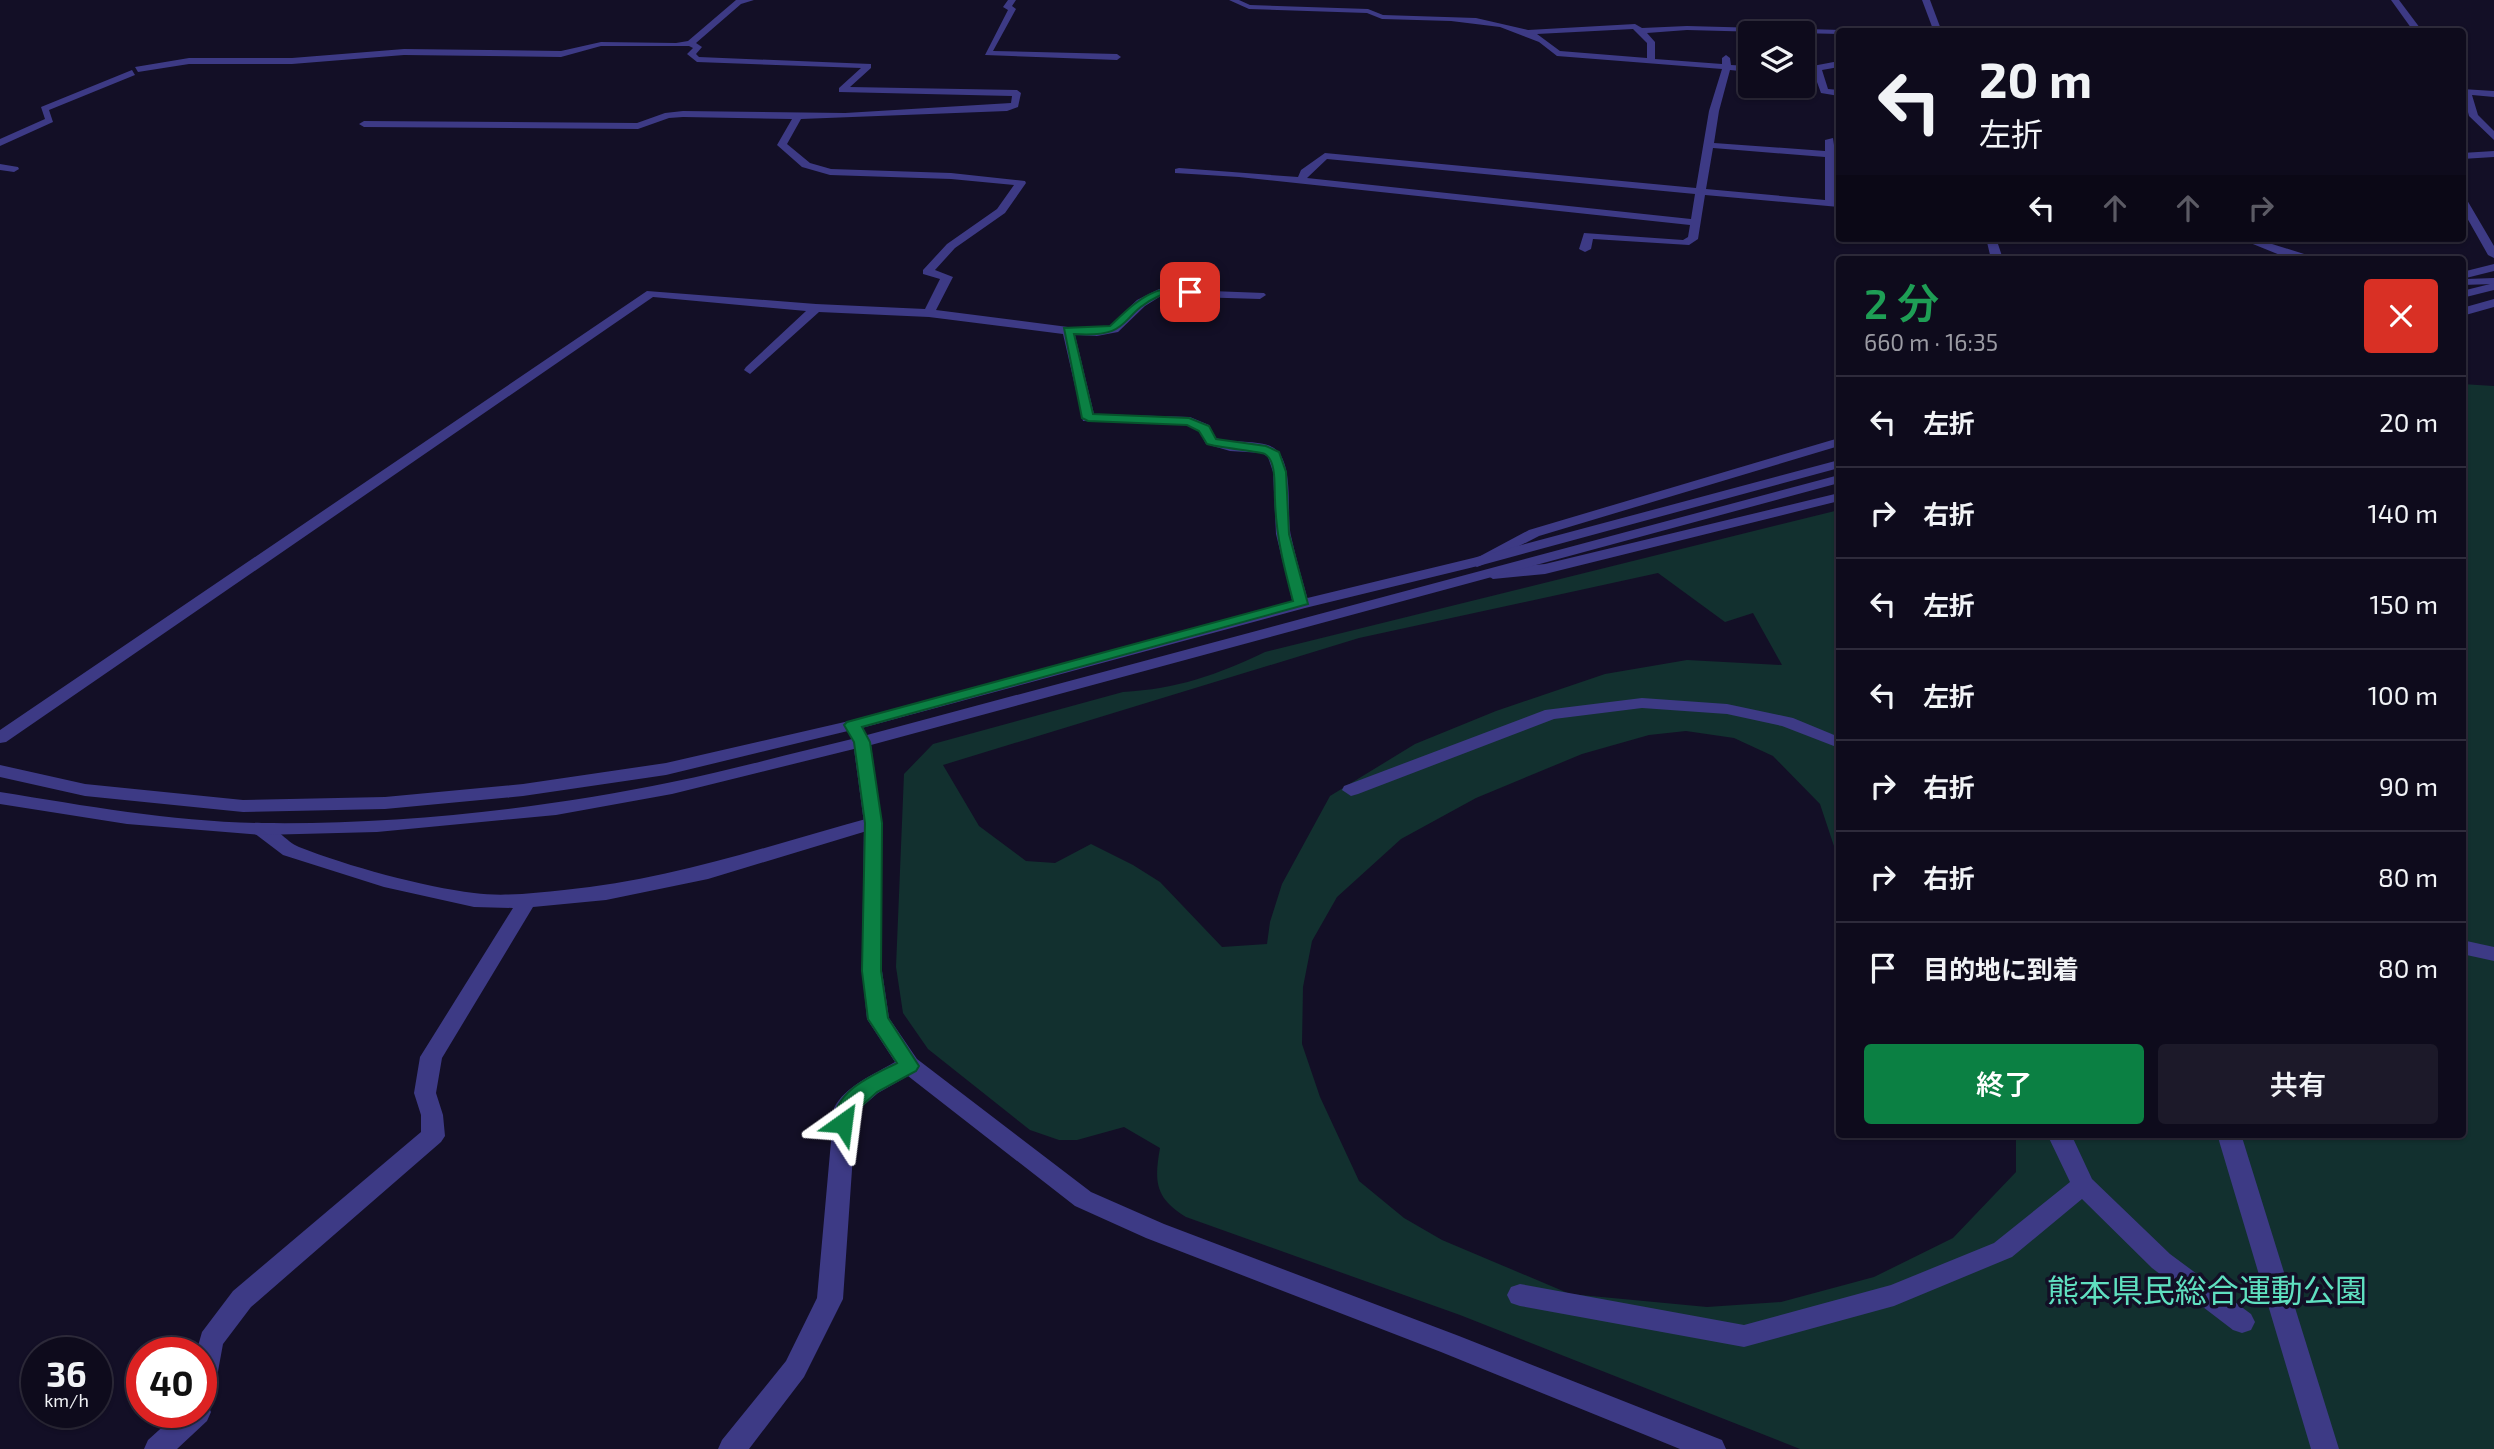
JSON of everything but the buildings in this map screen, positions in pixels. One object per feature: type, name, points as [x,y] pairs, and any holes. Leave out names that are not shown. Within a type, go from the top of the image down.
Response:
[{"type":"street","points":[[690,43],[739,2],[750,0]]},
{"type":"street","points":[[1012,0],[1007,7],[1012,9],[988,53],[1117,57]]},
{"type":"street","points":[[1233,0],[1249,7],[1368,11],[1382,17],[1476,22],[1530,32],[1635,26],[1651,42],[1651,62]]},
{"type":"street","points":[[1926,0],[1936,28]]},
{"type":"street","points":[[2395,0],[2416,28]]},
{"type":"street","points":[[1640,31],[1687,28],[1738,31]]},
{"type":"street","points":[[1530,32],[1546,40],[1557,53],[1738,68]]},
{"type":"street","points":[[1815,32],[1836,32]]},
{"type":"street","points":[[0,143],[50,120],[44,109],[135,71],[190,61],[292,61],[393,53],[561,54],[601,44],[690,43],[698,47],[691,54],[697,59],[867,66],[842,90],[1017,93],[1014,105],[1007,108],[797,118],[683,114],[668,115],[638,126],[364,124]]},
{"type":"street","points":[[1585,248],[1588,235],[1685,243],[1693,239],[1693,222],[1707,145],[1727,67],[1726,58],[1696,56]]},
{"type":"street","points":[[1817,71],[1836,60]]},
{"type":"street","points":[[1817,71],[1836,74]]},
{"type":"street","points":[[1817,71],[1824,91],[1836,93]]},
{"type":"street","points":[[2466,92],[2494,94]]},
{"type":"street","points":[[2466,97],[2474,116],[2494,137]]},
{"type":"street","points":[[797,118],[782,145],[806,165],[818,169],[830,172],[951,176],[1021,183],[1001,211],[951,246],[927,272],[947,278],[929,313]]},
{"type":"street","points":[[1301,181],[1305,172],[1325,156],[1835,203],[1834,154],[1829,140]]},
{"type":"street","points":[[1707,145],[1834,154]]},
{"type":"street","points":[[2466,156],[2494,154]]},
{"type":"street","points":[[0,167],[14,169]]},
{"type":"street","points":[[1179,171],[1693,222]]},
{"type":"street","points":[[2466,207],[2494,254]]},
{"type":"street","points":[[2254,242],[2299,256]]},
{"type":"street","points":[[2466,275],[2494,267]]},
{"type":"street","points":[[2466,283],[2494,284]]},
{"type":"street","points":[[2466,294],[2494,284]]},
{"type":"street","points":[[0,738],[651,293],[816,308],[929,313],[1068,331],[1097,332],[1114,328],[1141,303],[1159,292],[1260,295]]},
{"type":"street","points":[[2466,311],[2494,303]]},
{"type":"street","points":[[750,370],[816,308]]},
{"type":"street","points":[[1068,331],[1088,418],[1189,421],[1204,428],[1211,441],[1230,447],[1266,449],[1274,455],[1280,472],[1283,534],[1301,604]]},
{"type":"street","points":[[1477,562],[1534,533],[1836,443]]},
{"type":"street","points":[[0,798],[127,818],[261,829],[377,826],[556,809],[673,788],[1301,604],[1477,562],[1836,465]]},
{"type":"street","points":[[0,771],[85,790],[243,806],[386,803],[523,790],[666,769],[857,734],[1493,573],[1836,480]]},
{"type":"street","points":[[1493,573],[1545,569],[1836,498]]},
{"type":"street","points":[[1351,790],[1551,714],[1642,703],[1727,709],[1787,722],[1836,742]]},
{"type":"street","points":[[857,734],[873,823],[872,971],[878,1019],[909,1066],[1083,1199],[1155,1231],[1450,1344],[1712,1449]]},
{"type":"street","points":[[261,829],[289,851],[391,882],[474,900],[527,901],[606,893],[708,872],[873,823]]},
{"type":"street","points":[[213,1337],[242,1299],[433,1136],[432,1115],[425,1093],[430,1057],[527,901]]},
{"type":"street","points":[[2466,948],[2494,954]]},
{"type":"street","points":[[732,1449],[795,1369],[830,1298],[845,1108],[870,1087],[909,1066]]},
{"type":"street","points":[[2061,1138],[2083,1185],[2161,1261],[2242,1322]]},
{"type":"street","points":[[2230,1138],[2325,1449]]},
{"type":"street","points":[[1520,1295],[1744,1336],[1894,1295],[2003,1250],[2083,1185]]},
{"type":"street","points":[[158,1449],[181,1428]]},
{"type":"green space","name":"熊本県民総合運動公園","points":[[2466,384],[2494,386],[2494,1449],[1800,1449],[1460,1315],[1186,1217],[1168,1203],[1159,1188],[1157,1170],[1160,1148],[1124,1127],[1077,1140],[1059,1140],[1030,1130],[928,1049],[903,1013],[896,967],[904,774],[933,744],[1123,692],[1179,684],[1230,668],[1265,652],[1836,511],[1836,852],[1820,804],[1773,756],[1734,738],[1686,731],[1649,735],[1582,754],[1476,798],[1401,839],[1337,897],[1312,941],[1303,987],[1302,1044],[1320,1097],[1359,1181],[1404,1218],[1442,1240],[1570,1294],[1707,1307],[1781,1302],[1874,1277],[1953,1238],[2016,1172],[2016,1138],[2466,1138]],"holes":[[[1658,573],[1725,622],[1753,613],[1782,665],[1687,660],[1605,674],[1496,711],[1415,744],[1330,796],[1282,884],[1270,922],[1267,944],[1222,947],[1160,882],[1091,844],[1055,863],[1026,861],[979,826],[943,765],[1359,638]]]},
{"type":"route","points":[[843,1123],[845,1108],[870,1087],[909,1066],[878,1019],[872,971],[873,823],[862,742],[852,725],[1301,604],[1283,534],[1280,472],[1274,455],[1266,449],[1230,447],[1211,441],[1204,428],[1189,421],[1088,418],[1068,331],[1097,332],[1114,328],[1141,303],[1159,292],[1190,292]]}]
